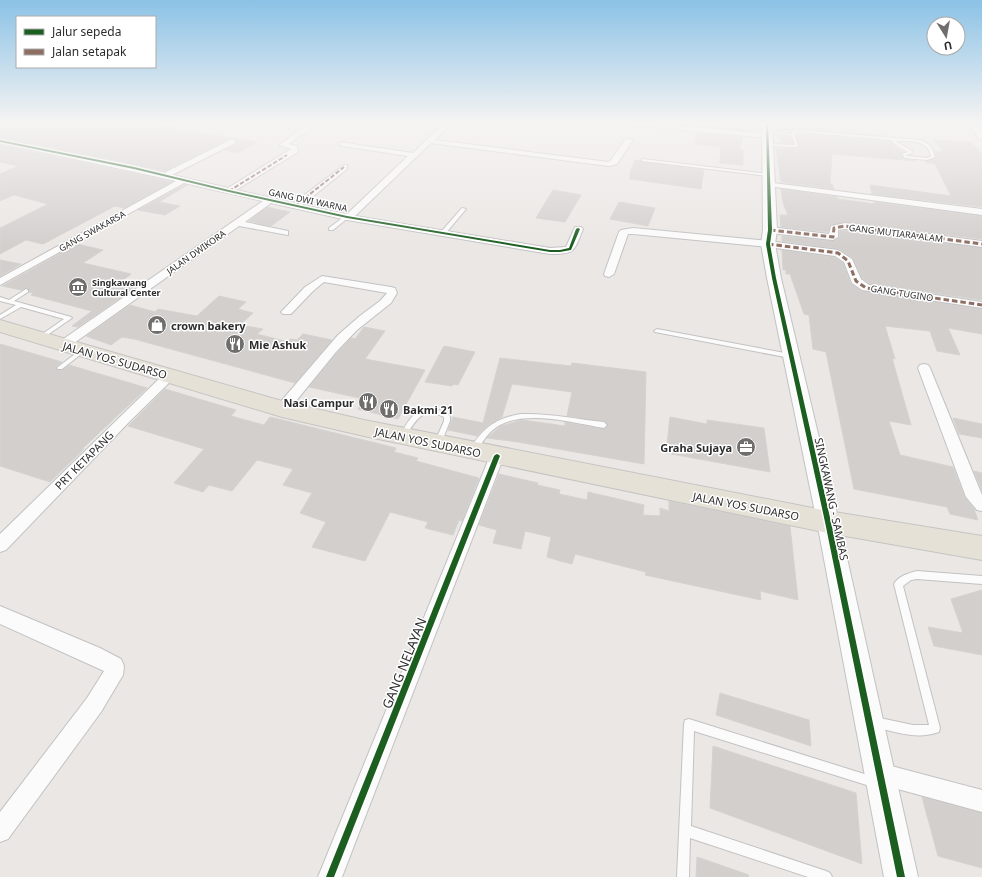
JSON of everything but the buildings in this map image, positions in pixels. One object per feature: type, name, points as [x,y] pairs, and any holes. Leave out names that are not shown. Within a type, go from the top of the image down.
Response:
[{"type":"main road","name":"JALAN YOS SUDARSO","points":[[0,326],[282,409],[402,437],[828,522],[982,548]]},
{"type":"street","name":"GANG DWI WARNA","points":[[112,164],[348,217],[560,251],[570,248],[578,229]]},
{"type":"street","points":[[166,175],[187,164]]},
{"type":"street","points":[[229,191],[273,164]]},
{"type":"street","points":[[348,217],[404,164]]},
{"type":"street","name":"SINGKAWANG - SAMBAS","points":[[768,164],[769,237],[790,356],[828,522],[901,877]]},
{"type":"street","points":[[295,206],[344,167]]},
{"type":"street","points":[[768,179],[982,212]]},
{"type":"street","name":"GANG SWAKARSA","points":[[0,282],[183,180]]},
{"type":"street","name":"JALAN DWIKORA","points":[[73,348],[237,223],[270,200]]},
{"type":"street","points":[[237,223],[285,233]]},
{"type":"street","name":"GANG MUTIARA ALAM","points":[[769,237],[833,237],[834,228],[845,226],[982,244]]},
{"type":"street","points":[[609,274],[624,232],[769,237]]},
{"type":"street","name":"GANG TUGINO","points":[[769,237],[838,253],[848,261],[856,281],[866,288],[982,305]]},
{"type":"street","points":[[282,409],[332,348],[359,322],[382,306],[392,293],[391,290],[326,278],[322,279],[309,289],[287,312]]},
{"type":"street","points":[[924,368],[974,497],[982,505]]},
{"type":"street","name":"PRT KETAPANG","points":[[0,545],[125,418],[169,376]]},
{"type":"street","name":"GANG NELAYAN","points":[[330,877],[497,456]]},
{"type":"street","points":[[0,615],[93,655],[114,666],[113,675],[94,705],[0,831]]},
{"type":"street","points":[[880,779],[982,801]]},
{"type":"lane","points":[[669,164],[768,179]]},
{"type":"lane","points":[[443,233],[464,209]]},
{"type":"lane","points":[[331,229],[348,217]]},
{"type":"lane","points":[[9,302],[26,291]]},
{"type":"lane","points":[[0,299],[69,318],[40,338]]},
{"type":"lane","points":[[0,317],[20,304]]},
{"type":"lane","points":[[656,331],[790,356]]},
{"type":"lane","points":[[60,368],[73,348]]},
{"type":"lane","points":[[402,437],[416,415],[420,412],[425,410],[443,413],[447,416],[447,421],[438,444]]},
{"type":"lane","points":[[472,451],[487,432],[498,422],[513,417],[528,415],[604,425]]},
{"type":"lane","points":[[868,720],[921,731],[929,731],[935,728],[898,584],[917,574],[982,580]]},
{"type":"lane","points":[[683,877],[689,724],[880,779]]},
{"type":"lane","points":[[684,830],[826,877]]},
{"type":"marked path","points":[[229,191],[273,164]]},
{"type":"marked path","points":[[295,206],[344,167]]},
{"type":"marked path","points":[[770,230],[833,237],[834,228],[845,226],[982,244]]},
{"type":"marked path","points":[[768,244],[838,253],[848,261],[856,281],[866,288],[982,305]]},
{"type":"cycle path","points":[[114,164],[347,217],[550,251],[570,249],[578,229]]},
{"type":"cycle path","points":[[768,164],[770,230],[768,244],[774,278],[828,522],[901,877]]},
{"type":"cycle path","points":[[330,877],[497,456]]},
{"type":"place","name":"Singkawang Cultural Center","points":[[78,287]]},
{"type":"place","name":"crown bakery","points":[[157,325]]},
{"type":"place","name":"Mie Ashuk","points":[[235,344]]},
{"type":"place","name":"Nasi Campur","points":[[368,402]]},
{"type":"place","name":"Bakmi 21","points":[[389,409]]},
{"type":"place","name":"Graha Sujaya","points":[[746,447]]}]
